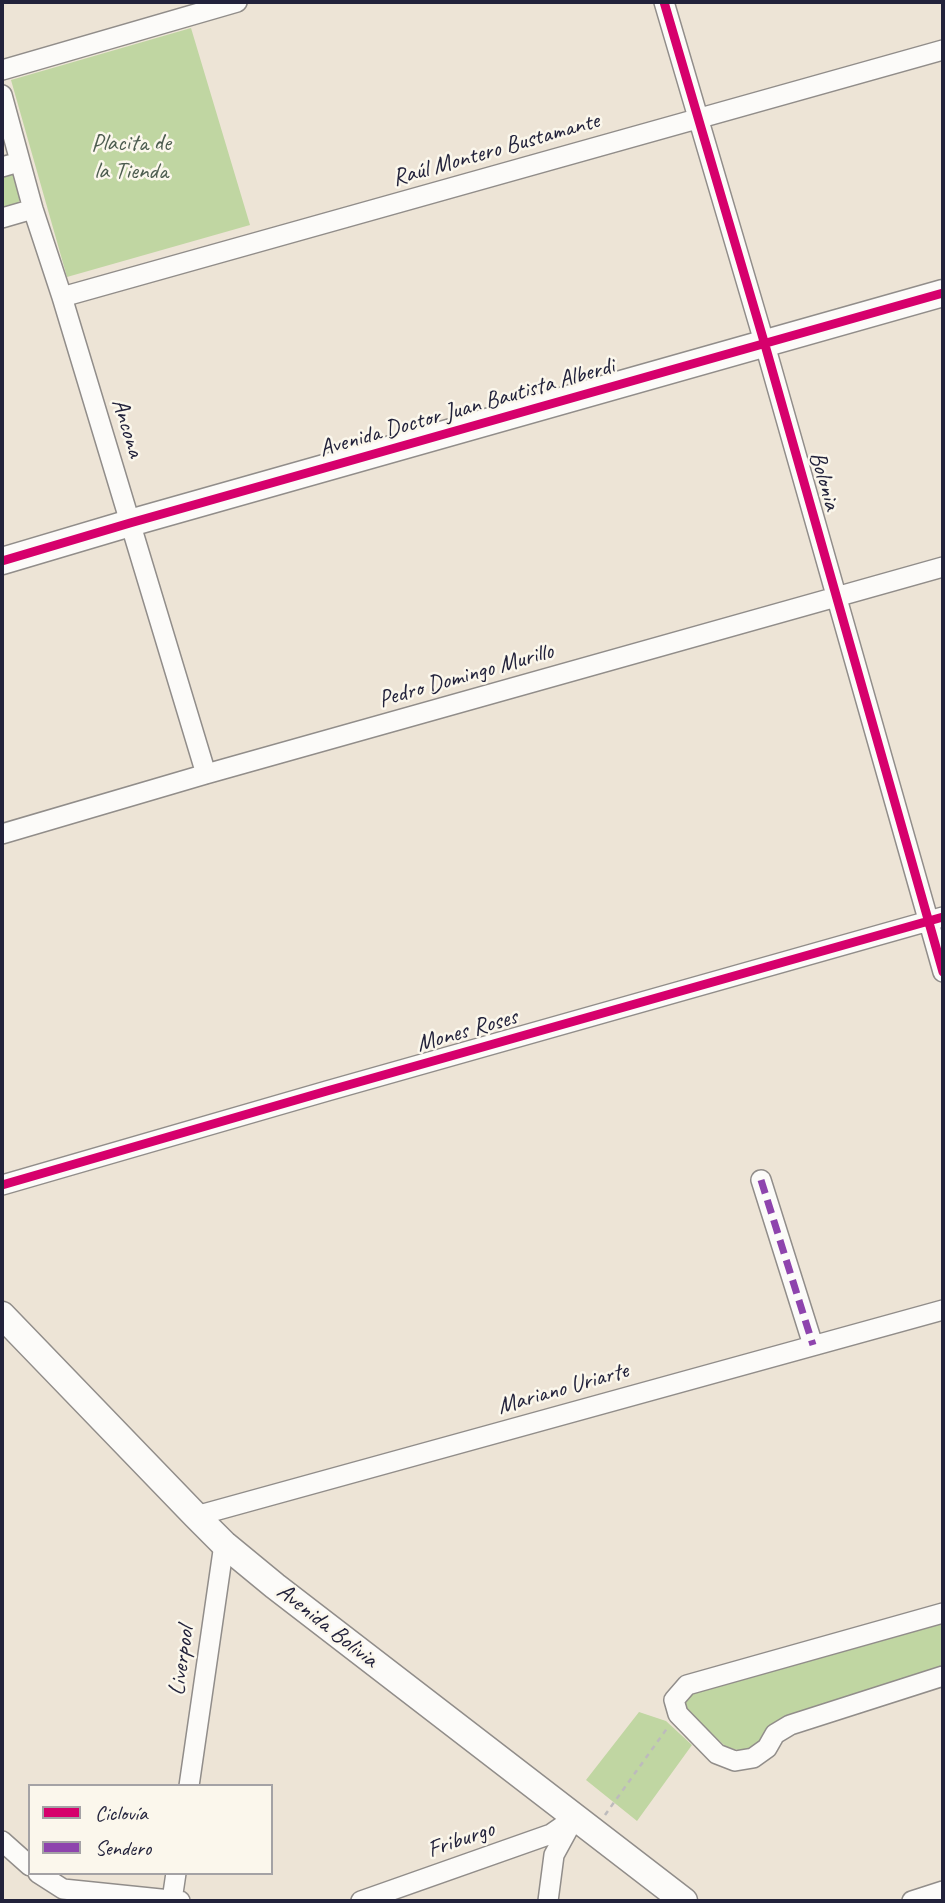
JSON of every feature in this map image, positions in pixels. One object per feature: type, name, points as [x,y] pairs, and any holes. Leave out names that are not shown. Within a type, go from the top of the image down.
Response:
[{"type":"street","points":[[2,70],[237,2]]},
{"type":"street","name":"Bolonia","points":[[664,2],[837,597],[936,919],[943,972]]},
{"type":"street","name":"Raúl Montero Bustamante","points":[[62,297],[943,50]]},
{"type":"street","name":"Ancona","points":[[2,95],[11,164],[33,209],[62,297],[206,774]]},
{"type":"street","points":[[2,218],[33,209]]},
{"type":"street","name":"Avenida Doctor Juan Bautista Alberdi","points":[[2,561],[943,293]]},
{"type":"street","name":"Pedro Domingo Murillo","points":[[2,834],[943,566]]},
{"type":"street","name":"Mones Roses","points":[[2,1185],[936,919]]},
{"type":"street","points":[[761,1180],[813,1345]]},
{"type":"street","name":"Mariano Uriarte","points":[[196,1516],[943,1310]]},
{"type":"street","name":"Avenida Bolivia","points":[[2,1315],[224,1544],[684,1901]]},
{"type":"street","name":"Liverpool","points":[[189,1784],[224,1544]]},
{"type":"street","points":[[943,1613],[687,1685],[674,1700],[678,1714],[718,1754],[735,1761],[753,1758],[767,1748],[775,1734],[790,1724],[943,1676]]},
{"type":"street","points":[[548,1901],[554,1855],[574,1818]]},
{"type":"street","name":"Friburgo","points":[[361,1901],[551,1834],[574,1818]]},
{"type":"street","points":[[2,1841],[28,1864]]},
{"type":"street","points":[[41,1875],[74,1896],[176,1901],[176,1875]]},
{"type":"street","points":[[912,1901],[943,1891]]},
{"type":"path","points":[[574,1818],[599,1823],[678,1714]]},
{"type":"green space","name":"Placita de la Tienda","points":[[191,28],[250,225],[67,277],[11,80]]},
{"type":"green space","points":[[2,169],[14,175],[21,198],[16,206],[2,210]]},
{"type":"green space","points":[[943,1618],[943,1667],[807,1711],[753,1748],[742,1751],[726,1747],[682,1705],[690,1693]]},
{"type":"green space","points":[[639,1712],[666,1721],[692,1745],[637,1821],[586,1780]]},
{"type":"marked path","points":[[761,1180],[813,1345]]},
{"type":"cycle path","points":[[664,2],[765,345],[943,972]]},
{"type":"cycle path","points":[[2,561],[943,293]]},
{"type":"cycle path","points":[[2,1185],[943,917]]}]
